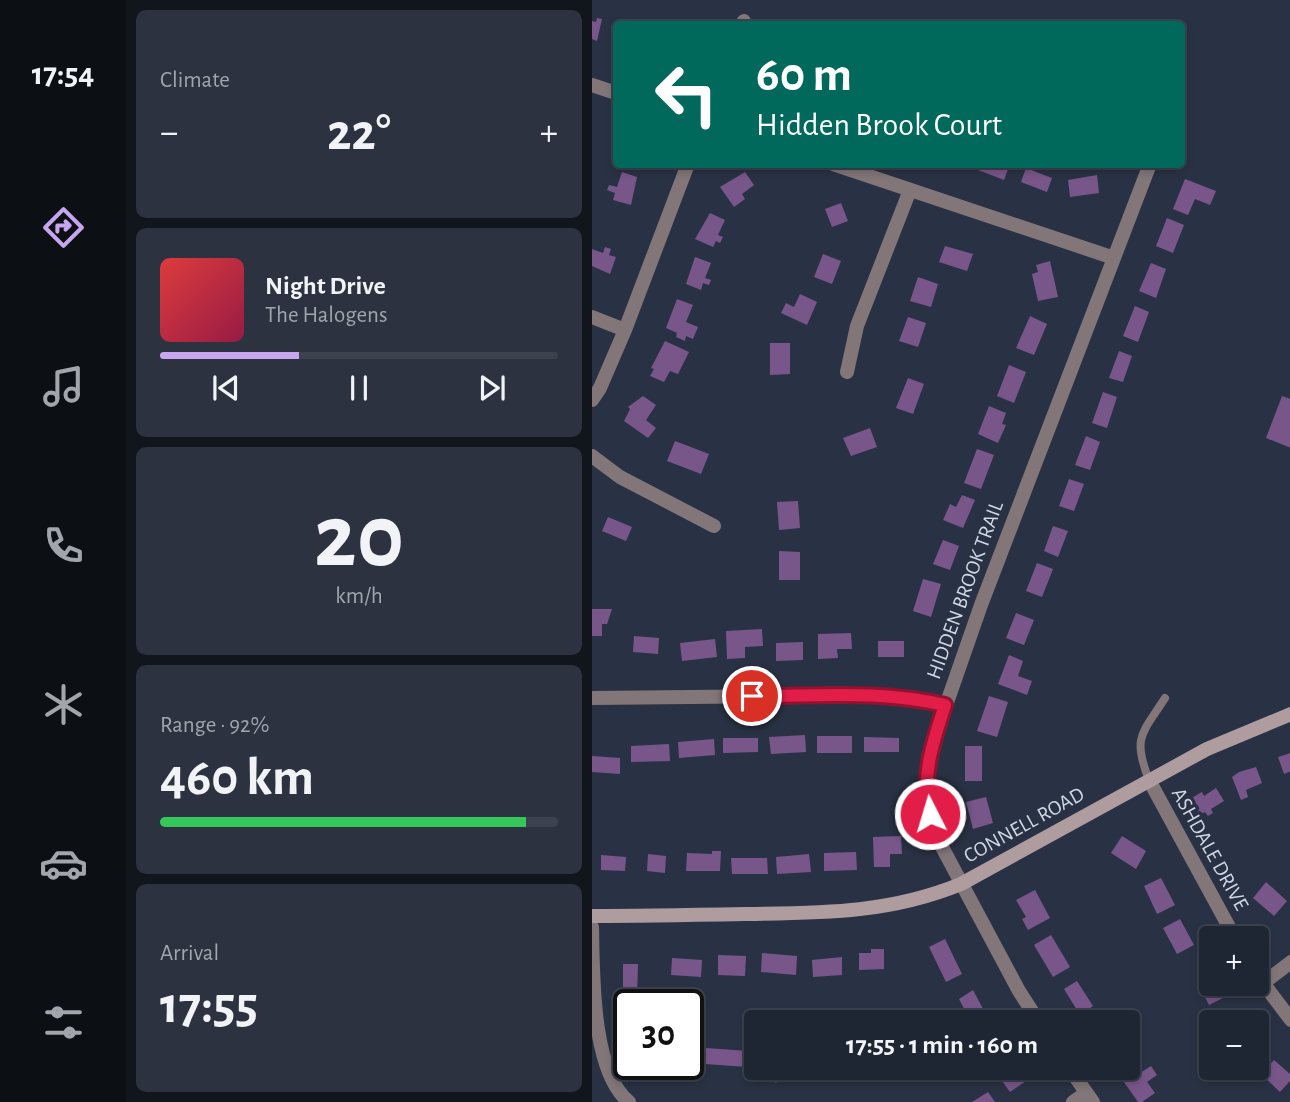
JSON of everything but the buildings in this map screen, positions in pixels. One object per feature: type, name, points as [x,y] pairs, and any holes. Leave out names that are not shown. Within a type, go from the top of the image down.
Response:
[{"type":"street","points":[[592,85],[613,92]]},
{"type":"street","points":[[592,400],[600,388],[625,330],[686,168]]},
{"type":"street","points":[[845,168],[1114,258]]},
{"type":"street","name":"HIDDEN BROOK TRAIL","points":[[1031,1010],[934,832],[926,795],[928,757],[981,605],[1148,168]]},
{"type":"street","points":[[847,372],[857,326],[910,190]]},
{"type":"street","points":[[592,317],[625,330]]},
{"type":"street","points":[[592,456],[621,477],[714,526]]},
{"type":"street","points":[[592,698],[886,695],[945,705]]},
{"type":"street","name":"CONNELL ROAD","points":[[592,916],[828,913],[901,904],[961,884],[1207,749],[1290,714]]},
{"type":"street","name":"ASHDALE DRIVE","points":[[1149,780],[1228,926]]},
{"type":"street","points":[[592,928],[596,1050],[608,1080],[629,1102]]},
{"type":"street","points":[[1269,975],[1290,962]]},
{"type":"street","points":[[1269,992],[1290,1020]]},
{"type":"street","points":[[1073,1102],[1089,1098],[1077,1080]]},
{"type":"lane","points":[[1149,780],[1140,756],[1139,743],[1165,698]]},
{"type":"route","points":[[752,696],[886,695],[945,705],[928,757],[926,795],[930,814]]}]
